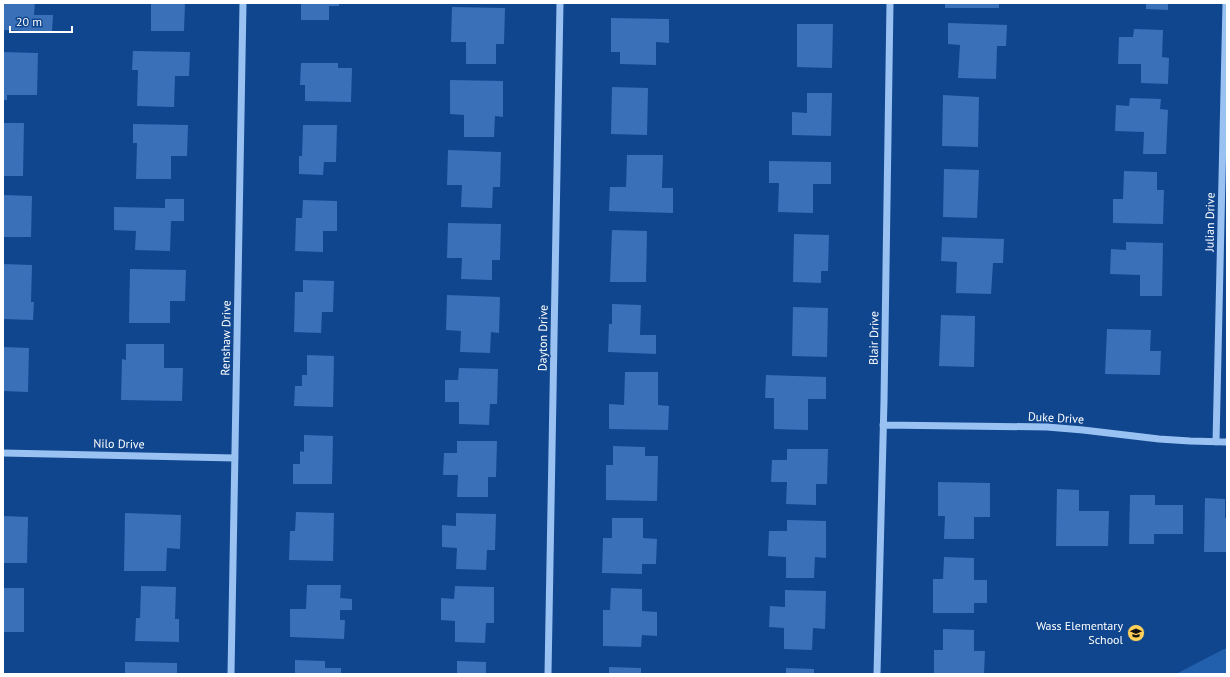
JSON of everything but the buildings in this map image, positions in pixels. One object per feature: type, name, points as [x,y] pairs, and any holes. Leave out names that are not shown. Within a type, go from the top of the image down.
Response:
[{"type":"street","name":"Renshaw Drive","points":[[231,674],[244,3]]},
{"type":"street","name":"Dayton Drive","points":[[548,674],[560,3]]},
{"type":"street","name":"Blair Drive","points":[[878,674],[890,3]]},
{"type":"street","name":"Julian Drive","points":[[1216,442],[1226,3]]},
{"type":"street","name":"Duke Drive","points":[[883,425],[1047,427],[1160,439],[1227,442]]},
{"type":"street","name":"Nilo Drive","points":[[3,452],[235,458]]},
{"type":"shaded area","points":[[1227,648],[1227,674],[1176,674],[1222,650]]},
{"type":"place","name":"Wass Elementary School","points":[[1136,633]]}]
